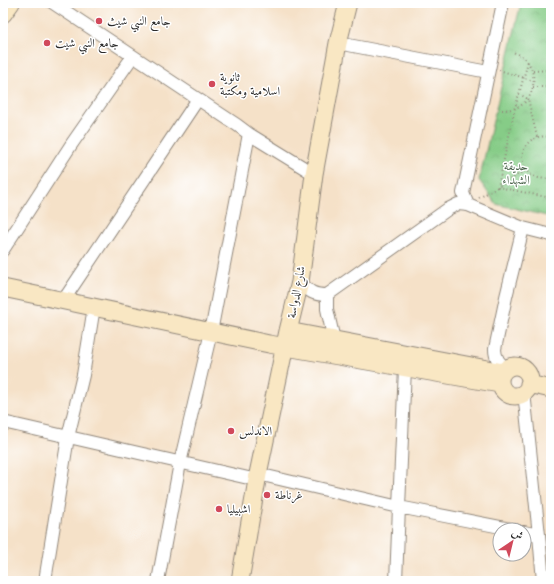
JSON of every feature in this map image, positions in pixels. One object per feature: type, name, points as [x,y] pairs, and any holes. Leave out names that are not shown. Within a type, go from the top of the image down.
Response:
[{"type":"street","points":[[3,14],[10,3]]},
{"type":"street","points":[[53,3],[249,134],[314,174]]},
{"type":"street","name":"شارع الدواسة","points":[[240,581],[258,477],[300,282],[314,174],[338,43],[348,3]]},
{"type":"street","points":[[468,205],[463,193],[503,3]]},
{"type":"street","points":[[338,43],[488,70]]},
{"type":"street","points":[[3,250],[71,145],[133,56]]},
{"type":"street","points":[[63,301],[198,99]]},
{"type":"street","points":[[158,581],[180,463],[211,332],[249,134]]},
{"type":"street","points":[[300,282],[311,293],[327,295],[448,209],[458,204],[468,205],[523,228],[551,235]]},
{"type":"street","points":[[523,228],[495,349],[496,357],[503,375],[502,389],[510,395],[520,395],[527,388],[551,388]]},
{"type":"street","points":[[3,288],[211,332],[287,339],[334,340],[503,375]]},
{"type":"street","points":[[327,295],[326,309],[334,340]]},
{"type":"street","points":[[46,581],[68,437],[83,375],[94,307]]},
{"type":"street","points":[[287,339],[405,368],[503,375],[515,366],[523,369],[528,376],[527,388],[543,581]]},
{"type":"street","points":[[396,581],[405,368]]},
{"type":"street","points":[[3,422],[180,463],[258,477],[399,508],[492,525]]},
{"type":"street","points":[[532,534],[540,535]]},
{"type":"path","points":[[502,110],[511,110],[520,106],[528,99],[533,87],[533,71],[528,62],[521,56],[512,52]]},
{"type":"path","points":[[498,187],[515,108],[528,62]]},
{"type":"path","points":[[488,70],[534,81]]},
{"type":"path","points":[[533,71],[551,70]]},
{"type":"path","points":[[533,87],[551,87]]},
{"type":"path","points":[[519,93],[528,99],[537,137]]},
{"type":"path","points":[[551,137],[537,137],[531,140],[526,144],[522,157],[523,164],[531,175],[537,178],[551,178]]},
{"type":"path","points":[[468,205],[526,170]]},
{"type":"path","points":[[498,187],[551,198]]},
{"type":"green space","name":"حديقة الشهداء","points":[[521,3],[551,3],[551,217],[496,204],[479,180]]},
{"type":"place","name":"جامع النبي شيث","points":[[99,21]]},
{"type":"place","name":"جامع النبي شيت","points":[[47,43]]},
{"type":"place","name":"ثانوية اسلامية ومكتبة","points":[[212,84]]},
{"type":"place","name":"الاندلس","points":[[231,431]]},
{"type":"place","name":"غرناطة","points":[[267,495]]},
{"type":"place","name":"اشبيليا","points":[[219,509]]}]
